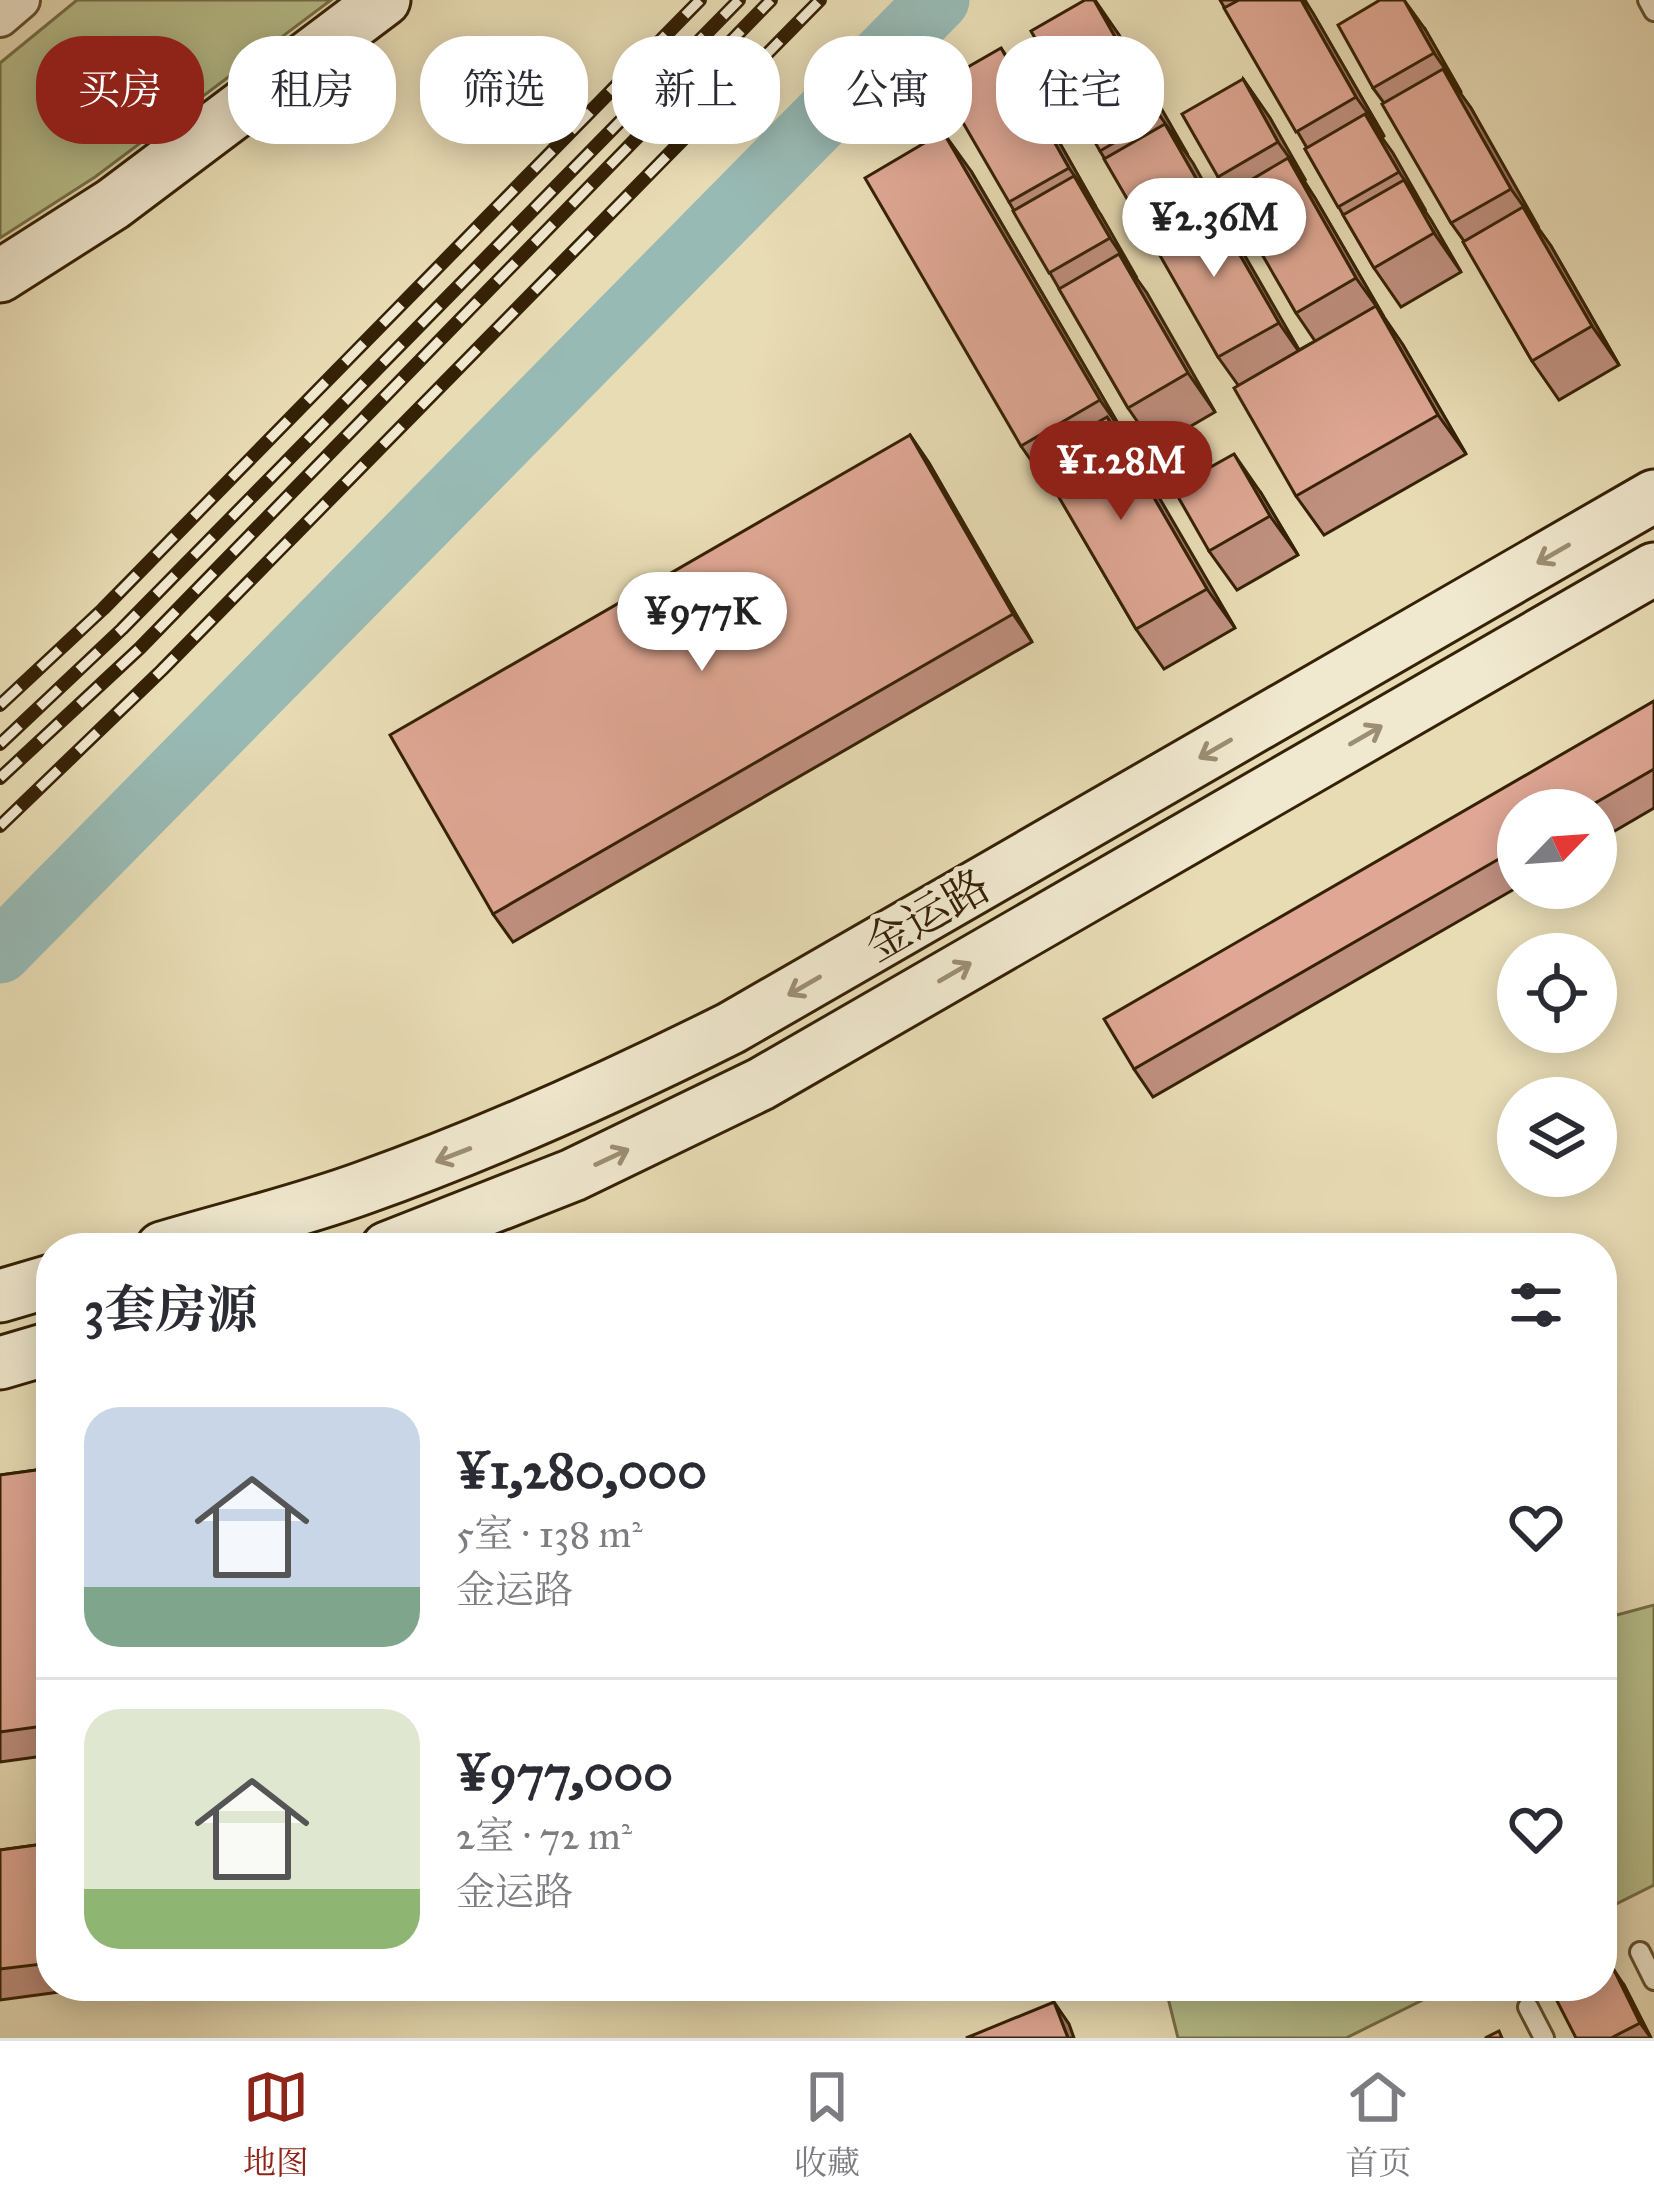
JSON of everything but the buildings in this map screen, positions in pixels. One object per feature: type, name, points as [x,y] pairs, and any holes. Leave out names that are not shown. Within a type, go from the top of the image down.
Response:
[{"type":"main road","points":[[0,276],[113,204],[384,0]]},
{"type":"main road","name":"金运路","points":[[212,1233],[377,1183],[548,1117],[731,1028],[1654,496]]},
{"type":"main road","name":"金运路","points":[[428,1233],[573,1175],[761,1084],[1654,569]]},
{"type":"main road","points":[[0,1296],[36,1285]]},
{"type":"main road","points":[[0,1363],[36,1352]]},
{"type":"street","points":[[0,18],[21,0]]},
{"type":"lane","points":[[1649,0],[1654,11]]},
{"type":"lane","points":[[1640,1952],[1654,1981]]},
{"type":"lane","points":[[1528,2007],[1544,2038]]},
{"type":"green space","points":[[77,0],[331,0],[283,36],[228,36],[228,77],[204,95],[204,36],[36,36],[36,144],[139,144],[0,238],[0,63]]},
{"type":"green space","points":[[1654,1605],[1654,1885],[1617,1904],[1617,1615]]},
{"type":"green space","points":[[1169,2001],[1421,2001],[1346,2038],[1178,2038]]},
{"type":"waterway","points":[[0,952],[938,0]]},
{"type":"railway","points":[[0,705],[103,609],[700,0]]},
{"type":"railway","points":[[0,744],[122,629],[739,0]]},
{"type":"railway","points":[[0,778],[140,648],[771,0]]},
{"type":"railway","points":[[0,826],[162,670],[820,0]]}]
